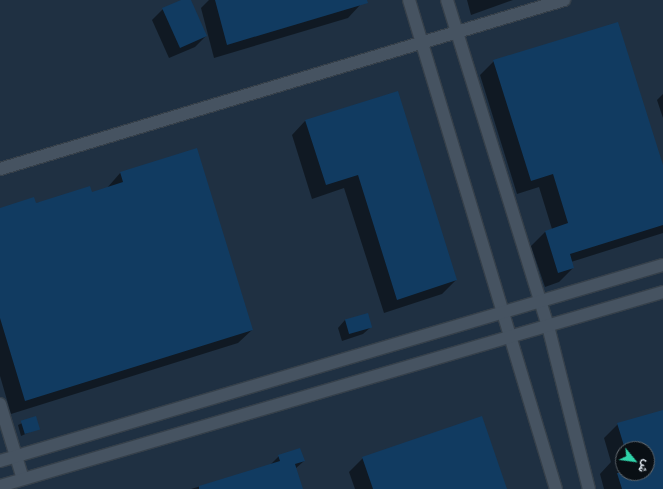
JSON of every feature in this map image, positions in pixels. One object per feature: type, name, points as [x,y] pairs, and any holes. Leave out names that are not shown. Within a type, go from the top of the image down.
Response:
[{"type":"street","points":[[409,0],[512,336],[556,489]]},
{"type":"street","points":[[447,0],[548,326],[589,489]]},
{"type":"street","points":[[0,169],[564,0]]},
{"type":"street","points":[[0,461],[663,265]]},
{"type":"street","points":[[0,486],[663,292]]},
{"type":"street","points":[[0,404],[23,479]]},
{"type":"shaded area","points":[[0,0],[663,0],[663,489],[0,489]]},
{"type":"building","points":[[181,0],[191,0],[207,36],[180,48],[162,8]]},
{"type":"building","points":[[215,0],[367,0],[368,3],[227,45]]},
{"type":"building","points":[[618,22],[663,165],[663,225],[570,254],[574,268],[558,273],[545,231],[568,223],[553,174],[531,181],[493,60]]},
{"type":"building","points":[[398,91],[457,280],[397,300],[358,175],[326,185],[305,120]]},
{"type":"building","points":[[197,148],[253,330],[25,401],[0,318],[0,208],[34,197],[36,203],[90,186],[92,192],[123,182],[120,172]]},
{"type":"building","points":[[368,313],[372,327],[349,334],[345,320]]},
{"type":"building","points":[[663,410],[663,489],[622,489],[620,481],[655,481],[655,441],[623,441],[617,423]]},
{"type":"building","points":[[36,416],[40,429],[25,434],[21,421]]},
{"type":"building","points":[[482,416],[507,489],[373,489],[362,457]]},
{"type":"building","points":[[300,448],[305,461],[295,464],[303,489],[199,489],[199,486],[280,461],[278,455]]}]
